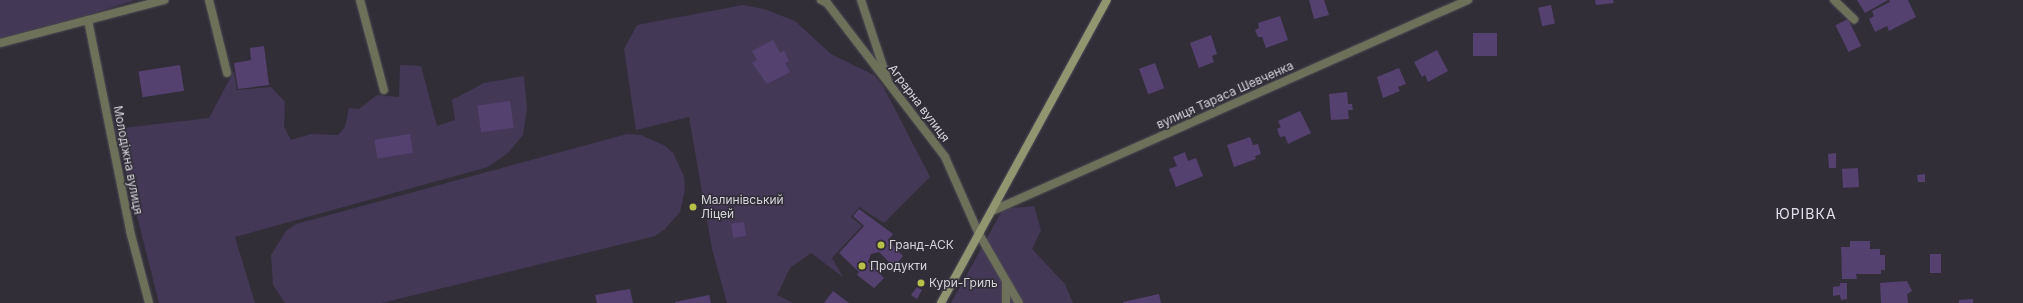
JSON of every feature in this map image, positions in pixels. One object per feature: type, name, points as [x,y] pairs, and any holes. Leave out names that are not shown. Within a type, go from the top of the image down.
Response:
[{"type":"street","points":[[0,43],[164,0]]},
{"type":"street","points":[[209,0],[227,73]]},
{"type":"street","points":[[360,0],[384,90]]},
{"type":"street","name":"Аграрна вулиця","points":[[821,0],[827,3],[945,157],[980,234],[1019,303]]},
{"type":"street","points":[[861,0],[888,83]]},
{"type":"street","points":[[941,303],[1035,134],[1107,0]]},
{"type":"street","name":"вулиця Тараса Шевченка","points":[[992,211],[1468,0]]},
{"type":"street","points":[[1834,0],[1854,18]]},
{"type":"street","name":"Молодіжна вулиця","points":[[88,20],[130,231],[149,303]]},
{"type":"street","points":[[1006,281],[1006,303]]},
{"type":"shaded area","points":[[0,0],[135,0],[91,14],[0,38]]},
{"type":"shaded area","points":[[743,5],[764,9],[795,21],[831,54],[874,75],[883,86],[930,177],[884,223],[859,207],[851,217],[862,226],[832,258],[843,277],[811,253],[790,268],[777,295],[793,303],[727,303],[712,249],[689,117],[636,130],[624,49],[637,25]]},
{"type":"shaded area","points":[[400,65],[421,66],[437,126],[455,120],[452,100],[484,83],[524,76],[527,108],[523,135],[508,153],[488,167],[235,237],[255,303],[159,303],[115,129],[209,118],[234,71],[237,90],[271,87],[285,102],[284,127],[291,140],[311,134],[338,135],[345,127],[349,108],[359,109],[377,95],[399,97]]},
{"type":"shaded area","points":[[627,134],[641,135],[664,145],[673,153],[684,176],[685,189],[680,212],[665,229],[655,236],[382,303],[285,303],[273,285],[271,255],[286,231],[296,224]]},
{"type":"shaded area","points":[[1034,206],[1041,230],[1032,249],[1065,284],[1073,303],[951,303],[1003,209]]},
{"type":"building","points":[[1309,0],[1324,0],[1329,15],[1314,19]]},
{"type":"building","points":[[1595,0],[1613,0],[1614,3],[1596,5]]},
{"type":"building","points":[[1857,0],[1888,0],[1865,13]]},
{"type":"building","points":[[1889,0],[1908,0],[1916,17],[1889,31],[1887,26],[1875,32],[1869,19],[1874,16],[1872,11],[1890,2]]},
{"type":"building","points":[[1551,5],[1555,24],[1542,26],[1538,8]]},
{"type":"building","points":[[1280,16],[1288,40],[1266,48],[1262,37],[1258,37],[1255,30],[1259,28],[1258,23]]},
{"type":"building","points":[[1848,19],[1861,46],[1849,52],[1835,25]]},
{"type":"building","points":[[1473,33],[1497,33],[1497,56],[1473,56]]},
{"type":"building","points":[[1211,35],[1217,54],[1212,56],[1214,62],[1199,68],[1190,43]]},
{"type":"building","points":[[773,40],[780,53],[784,50],[789,61],[785,63],[790,72],[767,84],[752,63],[757,60],[752,51]]},
{"type":"building","points":[[264,46],[269,85],[238,89],[234,63],[251,60],[250,48]]},
{"type":"building","points":[[1437,50],[1448,71],[1428,82],[1425,75],[1422,77],[1414,62]]},
{"type":"building","points":[[1155,63],[1164,88],[1148,94],[1139,69]]},
{"type":"building","points":[[180,65],[184,91],[143,97],[139,72]]},
{"type":"building","points":[[1399,68],[1406,84],[1398,87],[1400,91],[1383,98],[1377,77]]},
{"type":"building","points":[[1347,92],[1348,104],[1352,104],[1353,110],[1348,110],[1349,119],[1331,120],[1329,94]]},
{"type":"building","points":[[510,101],[514,128],[481,132],[477,106]]},
{"type":"building","points":[[1300,111],[1311,133],[1288,144],[1285,136],[1280,137],[1277,129],[1281,127],[1278,121]]},
{"type":"building","points":[[410,134],[413,153],[377,158],[374,140]]},
{"type":"building","points":[[1250,137],[1253,145],[1258,144],[1261,154],[1255,156],[1256,159],[1234,167],[1227,145]]},
{"type":"building","points":[[1185,152],[1188,161],[1196,158],[1203,176],[1176,187],[1169,169],[1177,166],[1173,157]]},
{"type":"building","points":[[1836,153],[1836,168],[1829,168],[1828,154]]},
{"type":"building","points":[[1858,168],[1859,187],[1843,188],[1842,169]]},
{"type":"building","points":[[1925,174],[1925,182],[1918,182],[1917,175]]},
{"type":"building","points":[[859,209],[893,234],[888,240],[903,256],[894,267],[879,252],[871,254],[868,262],[884,278],[874,288],[857,275],[859,272],[839,253],[864,226],[853,216]]},
{"type":"building","points":[[744,222],[746,236],[733,238],[731,224]]},
{"type":"building","points":[[1850,241],[1870,241],[1870,249],[1880,249],[1880,255],[1885,255],[1885,270],[1881,270],[1881,274],[1856,274],[1857,279],[1842,279],[1841,247],[1850,247]]},
{"type":"building","points":[[1930,254],[1941,254],[1941,273],[1930,273]]},
{"type":"building","name":"Кури-Гриль","points":[[921,277],[926,280],[922,288],[916,285]]},
{"type":"building","points":[[1907,281],[1912,291],[1907,294],[1908,303],[1881,303],[1880,283]]},
{"type":"building","points":[[1840,283],[1847,283],[1847,299],[1841,300],[1840,295],[1833,296],[1833,287],[1840,286]]},
{"type":"building","points":[[917,287],[922,290],[917,299],[911,295]]},
{"type":"building","points":[[630,289],[633,303],[597,303],[595,295]]},
{"type":"building","points":[[833,291],[849,303],[824,303]]},
{"type":"building","points":[[1159,294],[1161,303],[1123,303],[1123,302]]},
{"type":"building","points":[[709,295],[711,303],[675,303],[675,302]]},
{"type":"building","points":[[1973,299],[1973,303],[1959,303],[1959,300]]},
{"type":"place","name":"Малинівський Ліцей","points":[[693,207]]},
{"type":"place","name":"Гранд-АСК","points":[[881,245]]},
{"type":"place","name":"Продукти","points":[[862,266]]},
{"type":"place","name":"Кури-Гриль","points":[[921,283]]},
{"type":"district","name":"ЮРІВКА","points":[[1806,214]]}]
